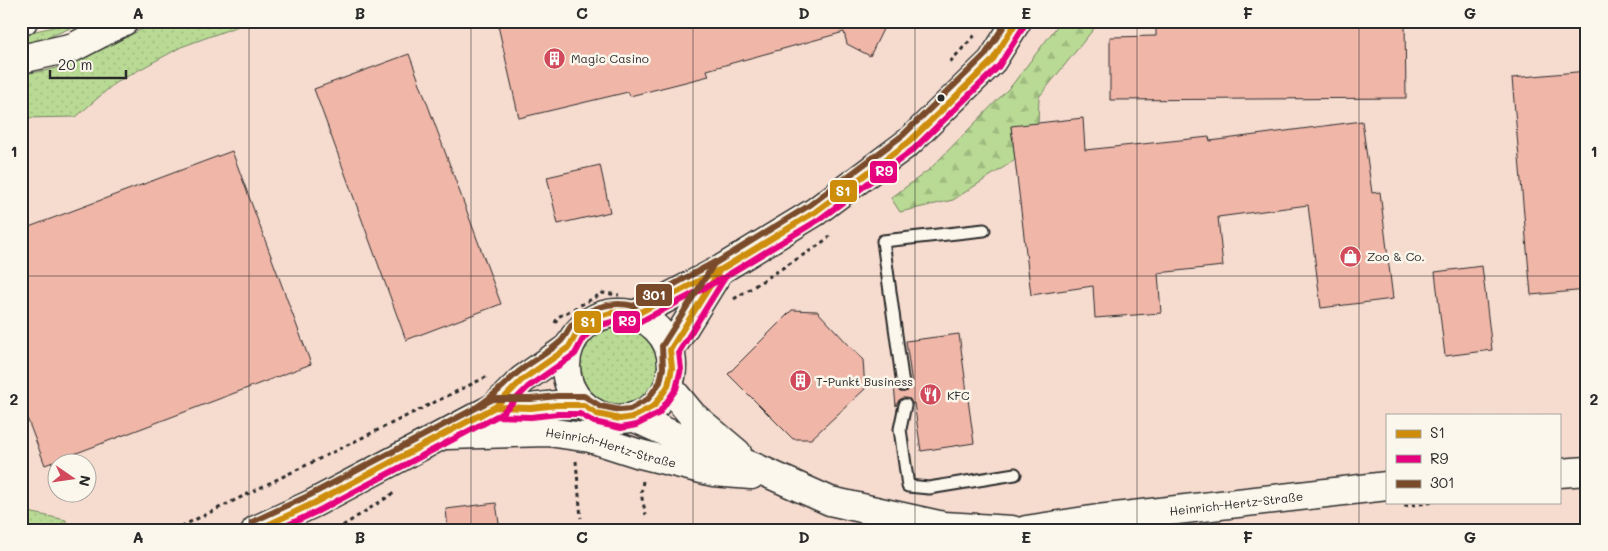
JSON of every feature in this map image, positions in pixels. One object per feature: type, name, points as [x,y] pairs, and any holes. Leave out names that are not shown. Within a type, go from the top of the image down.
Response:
[{"type":"street","points":[[21,59],[74,47],[124,21]]},
{"type":"street","points":[[256,530],[314,503],[494,407],[522,380],[561,336],[576,334],[585,324],[598,317],[622,312],[631,306],[720,270],[815,212],[909,142],[992,61],[1017,21]]},
{"type":"street","points":[[670,350],[720,270]]},
{"type":"street","points":[[561,336],[567,378],[573,393],[583,405],[596,414],[607,418],[633,417],[654,406],[668,386],[672,368],[670,350],[662,335],[631,306]]},
{"type":"street","name":"Heinrich-Hertz-Straße","points":[[668,386],[692,415],[766,472]]},
{"type":"street","points":[[494,407],[531,408],[583,405]]},
{"type":"street","name":"Heinrich-Hertz-Straße","points":[[633,417],[679,438],[766,472],[830,501],[943,526],[1012,530]]},
{"type":"street","name":"Heinrich-Hertz-Straße","points":[[443,435],[548,432],[590,438],[657,459],[713,472],[766,472]]},
{"type":"street","points":[[1560,473],[1587,471]]},
{"type":"street","name":"Heinrich-Hertz-Straße","points":[[1026,530],[1098,519],[1386,486]]},
{"type":"lane","points":[[903,385],[883,241],[984,230]]},
{"type":"lane","points":[[905,405],[900,429],[908,486],[930,488],[1015,474]]},
{"type":"path","points":[[948,64],[980,29]]},
{"type":"path","points":[[561,336],[558,317],[603,293],[631,306]]},
{"type":"path","points":[[174,530],[490,375]]},
{"type":"path","points":[[576,460],[581,518]]},
{"type":"path","points":[[644,477],[641,494],[646,516]]},
{"type":"path","points":[[336,530],[397,491]]},
{"type":"shaded area","points":[[252,21],[1587,21],[1587,530],[66,530],[66,520],[33,513],[21,507],[21,118],[76,117],[115,83],[181,47]]},
{"type":"green space","points":[[65,21],[87,21],[42,40],[21,44],[21,34],[54,27]]},
{"type":"green space","points":[[161,21],[252,21],[181,47],[115,83],[76,117],[21,118],[21,73],[57,68],[93,54]]},
{"type":"green space","points":[[1061,21],[1100,21],[1039,97],[1038,123],[1011,127],[1015,160],[953,200],[900,212],[891,198],[930,169],[1012,85]]},
{"type":"green space","points":[[619,326],[634,329],[647,337],[655,350],[658,365],[655,380],[647,393],[634,401],[619,404],[604,401],[591,393],[583,380],[580,365],[583,350],[591,337],[604,329]]},
{"type":"green space","points":[[21,507],[33,513],[66,520],[66,530],[21,530]]},
{"type":"building","points":[[497,21],[887,21],[870,56],[847,44],[844,32],[707,70],[709,76],[630,96],[628,92],[519,118]]},
{"type":"building","points":[[1156,21],[1405,21],[1406,98],[1110,100],[1110,37],[1156,36]]},
{"type":"building","points":[[409,54],[501,304],[406,340],[314,89]]},
{"type":"building","points":[[1587,71],[1587,290],[1531,295],[1512,78]]},
{"type":"building","points":[[1083,118],[1085,150],[1209,137],[1210,141],[1362,121],[1372,193],[1380,192],[1393,299],[1321,308],[1308,205],[1218,217],[1223,266],[1158,273],[1161,313],[1095,318],[1093,286],[1031,295],[1011,126]]},
{"type":"building","points":[[232,151],[311,364],[74,454],[48,454],[48,464],[45,465],[21,402],[21,230]]},
{"type":"building","points":[[600,165],[610,212],[558,224],[547,177]]},
{"type":"building","points":[[1482,266],[1492,350],[1445,356],[1435,272]]},
{"type":"building","name":"T-Punkt Business","points":[[792,310],[817,311],[863,360],[865,389],[811,439],[793,439],[728,374]]},
{"type":"building","name":"KFC","points":[[959,334],[974,443],[921,451],[914,403],[912,404],[910,399],[903,398],[899,400],[896,406],[894,386],[900,392],[904,392],[908,391],[912,384],[906,341]]},
{"type":"building","points":[[496,503],[500,530],[448,530],[446,509]]},
{"type":"transit line","name":"301","points":[[252,522],[310,495],[493,399],[584,396],[600,406],[620,410],[630,409],[648,399],[660,382],[663,368],[662,346],[714,264],[810,205],[903,135],[985,55],[1007,21]]},
{"type":"transit line","name":"S1","points":[[257,530],[314,503],[495,407],[531,408],[583,405],[597,414],[620,419],[633,417],[654,406],[668,386],[672,368],[670,350],[720,270],[815,212],[909,142],[992,61],[1017,21]]},
{"type":"transit line","name":"R9","points":[[277,530],[318,511],[497,416],[531,417],[580,414],[594,422],[621,428],[636,425],[659,413],[676,389],[681,369],[679,352],[726,276],[820,219],[914,149],[999,66],[1024,26]]},
{"type":"transit line","name":"301","points":[[475,408],[492,396],[521,370],[555,346],[563,339],[571,326],[584,314],[608,305],[625,304],[634,306],[715,262]]},
{"type":"transit line","name":"S1","points":[[479,416],[495,407],[522,380],[569,347],[576,334],[585,324],[597,317],[610,313],[622,312],[635,315],[719,270]]},
{"type":"transit line","name":"R9","points":[[483,424],[501,414],[528,387],[575,354],[583,339],[591,331],[601,325],[612,322],[638,323],[723,278]]},
{"type":"place","name":"Magic Casino","points":[[555,58]]},
{"type":"place","name":"Zoo & Co.","points":[[1351,256]]},
{"type":"place","name":"T-Punkt Business","points":[[800,381]]},
{"type":"place","name":"KFC","points":[[931,395]]}]
